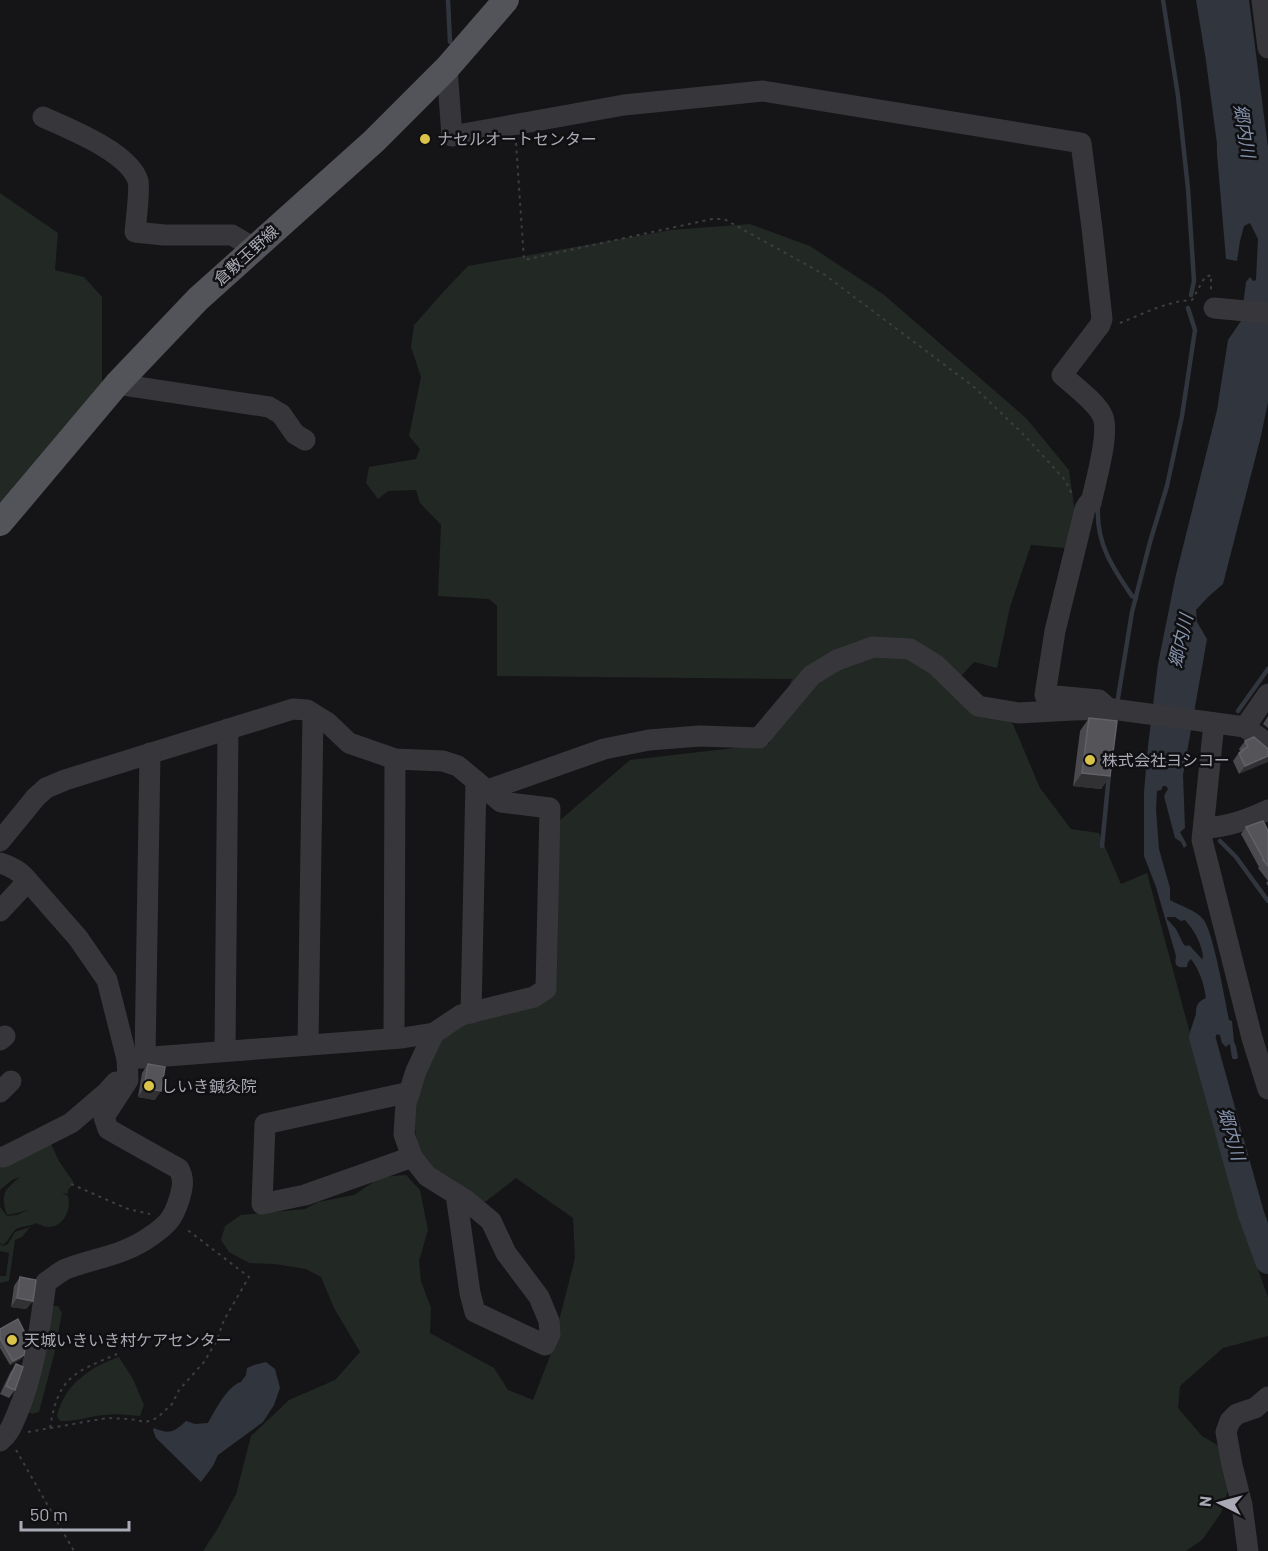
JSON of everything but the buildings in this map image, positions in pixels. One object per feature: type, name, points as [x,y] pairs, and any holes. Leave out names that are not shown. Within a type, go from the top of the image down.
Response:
[{"type":"main road","name":"倉敷玉野線","points":[[0,523],[117,384],[198,299],[374,141],[447,68],[506,0]]},
{"type":"street","points":[[1262,0],[1268,48]]},
{"type":"street","points":[[447,68],[452,136],[624,105],[763,92],[1081,143],[1102,320],[1062,375],[1098,408],[1106,422],[1106,434],[1091,503],[1085,509],[1055,631],[1045,695],[1099,700],[1119,710]]},
{"type":"street","points":[[43,117],[105,146],[130,167],[138,182],[135,232],[164,235],[232,235],[254,248]]},
{"type":"street","points":[[1215,308],[1268,313]]},
{"type":"street","points":[[117,384],[269,407],[281,414],[295,434],[305,440]]},
{"type":"street","points":[[482,785],[604,749],[649,740],[700,736],[759,738],[812,675],[837,660],[873,647],[910,649],[936,665],[978,706],[1018,714],[1073,710],[1119,710],[1212,722],[1245,727],[1268,746]]},
{"type":"street","points":[[1245,727],[1268,694]]},
{"type":"street","points":[[0,841],[46,788],[65,780],[293,709],[307,710],[314,714],[328,723],[349,743],[395,759],[443,761],[459,766],[501,802],[550,808],[546,989],[534,997],[461,1015],[434,1033],[133,1061],[106,1093],[71,1123],[0,1157]]},
{"type":"street","points":[[308,1045],[314,714]]},
{"type":"street","points":[[1212,722],[1202,840],[1252,1038],[1268,1089]]},
{"type":"street","points":[[225,1051],[228,729]]},
{"type":"street","points":[[4,1438],[21,1404],[35,1360],[46,1282],[64,1270],[141,1244],[166,1225],[182,1189],[182,1179],[178,1169],[108,1129],[104,1118],[128,1080],[133,1061],[150,753]]},
{"type":"street","points":[[394,1038],[395,759]]},
{"type":"street","points":[[471,1013],[482,785]]},
{"type":"street","points":[[1204,828],[1222,827],[1268,810]]},
{"type":"street","points":[[0,863],[20,872],[78,938],[107,980],[133,1061]]},
{"type":"street","points":[[0,911],[28,881]]},
{"type":"street","points":[[434,1033],[416,1071],[406,1103],[404,1134],[412,1157],[427,1176],[456,1194],[467,1201],[491,1221],[506,1253],[539,1297],[549,1321],[550,1334],[545,1346],[476,1312],[470,1293],[456,1194]]},
{"type":"street","points":[[410,1092],[265,1124],[262,1204],[305,1195],[412,1157]]},
{"type":"street","points":[[1248,1551],[1242,1504],[1226,1432],[1230,1421],[1237,1414],[1255,1408],[1268,1397]]},
{"type":"path","points":[[516,143],[524,260],[712,219],[724,219],[825,275],[974,387],[1025,436],[1065,480],[1073,496],[1085,509]]},
{"type":"path","points":[[1100,325],[1110,327],[1164,305],[1192,300],[1205,277],[1210,274],[1212,308],[1215,308]]},
{"type":"path","points":[[71,1184],[128,1209],[171,1218],[249,1277],[224,1320],[217,1340],[204,1362],[179,1390],[172,1404],[157,1418],[146,1422],[107,1418],[4,1438],[75,1551]]},
{"type":"path","points":[[50,1428],[57,1399],[68,1380],[81,1370],[117,1354]]},
{"type":"shaded area","points":[[0,193],[58,233],[55,270],[84,277],[102,297],[102,382],[0,504]]},
{"type":"shaded area","points":[[750,224],[810,246],[883,294],[1026,418],[1069,470],[1075,512],[1065,548],[1031,545],[1010,607],[997,668],[974,662],[950,688],[1013,724],[1040,788],[1071,829],[1099,833],[1121,884],[1147,873],[1240,1220],[1268,1297],[1268,1336],[1223,1348],[1180,1386],[1178,1408],[1202,1436],[1219,1446],[1230,1484],[1221,1513],[1202,1540],[1186,1551],[203,1551],[236,1494],[251,1436],[289,1400],[335,1380],[360,1352],[334,1308],[321,1277],[306,1269],[249,1263],[229,1252],[221,1240],[225,1226],[241,1215],[305,1209],[318,1202],[354,1195],[381,1177],[406,1175],[420,1190],[428,1230],[419,1261],[421,1281],[431,1308],[430,1333],[494,1368],[508,1390],[533,1400],[550,1356],[575,1258],[573,1218],[516,1178],[485,1202],[439,1177],[419,1151],[413,1119],[418,1093],[430,1056],[446,1033],[466,1020],[551,995],[557,980],[558,822],[630,760],[769,744],[792,679],[497,676],[497,606],[489,599],[438,596],[441,525],[420,503],[416,490],[388,491],[378,499],[366,483],[369,467],[416,459],[420,449],[409,436],[421,377],[411,347],[414,325],[468,266],[671,230]]},
{"type":"shaded area","points":[[48,1138],[59,1161],[74,1183],[68,1190],[68,1194],[62,1193],[68,1196],[68,1210],[62,1222],[51,1227],[37,1223],[16,1229],[3,1245],[0,1243],[0,1207],[7,1216],[28,1210],[7,1215],[5,1192],[20,1177],[12,1180],[0,1191],[0,1160]]},
{"type":"shaded area","points":[[30,1227],[22,1237],[15,1240],[9,1281],[0,1283],[0,1276],[6,1276],[9,1253],[0,1251],[0,1244],[3,1246],[8,1244],[15,1232]]},
{"type":"shaded area","points":[[50,1306],[58,1306],[62,1313],[39,1412],[32,1414],[25,1410]]},
{"type":"shaded area","points":[[119,1357],[133,1379],[144,1405],[140,1416],[109,1414],[60,1421],[57,1416],[60,1405],[72,1386],[88,1372]]},
{"type":"water","points":[[1196,0],[1249,0],[1268,147],[1268,402],[1223,584],[1196,610],[1197,622],[1207,639],[1183,775],[1185,828],[1180,832],[1187,845],[1184,848],[1175,838],[1164,796],[1168,789],[1166,786],[1157,791],[1156,809],[1159,849],[1170,888],[1170,900],[1196,913],[1207,926],[1229,1020],[1232,1021],[1237,1059],[1232,1058],[1230,1045],[1226,1047],[1222,1043],[1220,1035],[1211,1033],[1203,1045],[1198,1030],[1203,1023],[1206,1004],[1200,975],[1191,959],[1187,967],[1179,967],[1175,962],[1176,956],[1156,887],[1144,856],[1144,792],[1158,664],[1175,579],[1217,410],[1228,340],[1241,321],[1246,282],[1250,277],[1253,281],[1256,280],[1258,239],[1250,223],[1244,226],[1237,261],[1226,259],[1217,144]],"holes":[[[1167,917],[1175,917],[1181,921],[1185,920],[1192,928],[1200,943],[1203,959],[1189,945],[1184,945],[1176,929],[1167,919]]]},
{"type":"water","points":[[266,1362],[275,1369],[280,1388],[274,1405],[263,1422],[218,1455],[201,1482],[156,1438],[154,1428],[168,1432],[175,1430],[186,1421],[195,1424],[208,1423],[226,1393],[241,1382],[246,1375],[247,1368]]},
{"type":"waterway","points":[[448,0],[450,42]]},
{"type":"waterway","points":[[1163,0],[1178,96],[1188,189],[1194,281],[1191,295]]},
{"type":"waterway","points":[[1117,704],[1132,612],[1167,486],[1182,416],[1195,330],[1188,308]]},
{"type":"waterway","points":[[1098,507],[1100,532],[1107,554],[1132,596],[1136,598]]},
{"type":"waterway","points":[[1238,711],[1268,669]]},
{"type":"waterway","points":[[1102,846],[1109,774]]},
{"type":"waterway","points":[[1220,841],[1236,857],[1268,901]]},
{"type":"waterway","name":"郷内川","points":[[1209,1011],[1202,1037],[1251,1214],[1268,1261]]},
{"type":"place","name":"ナセルオートセンター","points":[[425,139]]},
{"type":"place","name":"株式会社ヨシコー","points":[[1090,760]]},
{"type":"place","name":"しいき鍼灸院","points":[[149,1086]]},
{"type":"place","name":"天城いきいき村ケアセンター","points":[[12,1340]]}]
